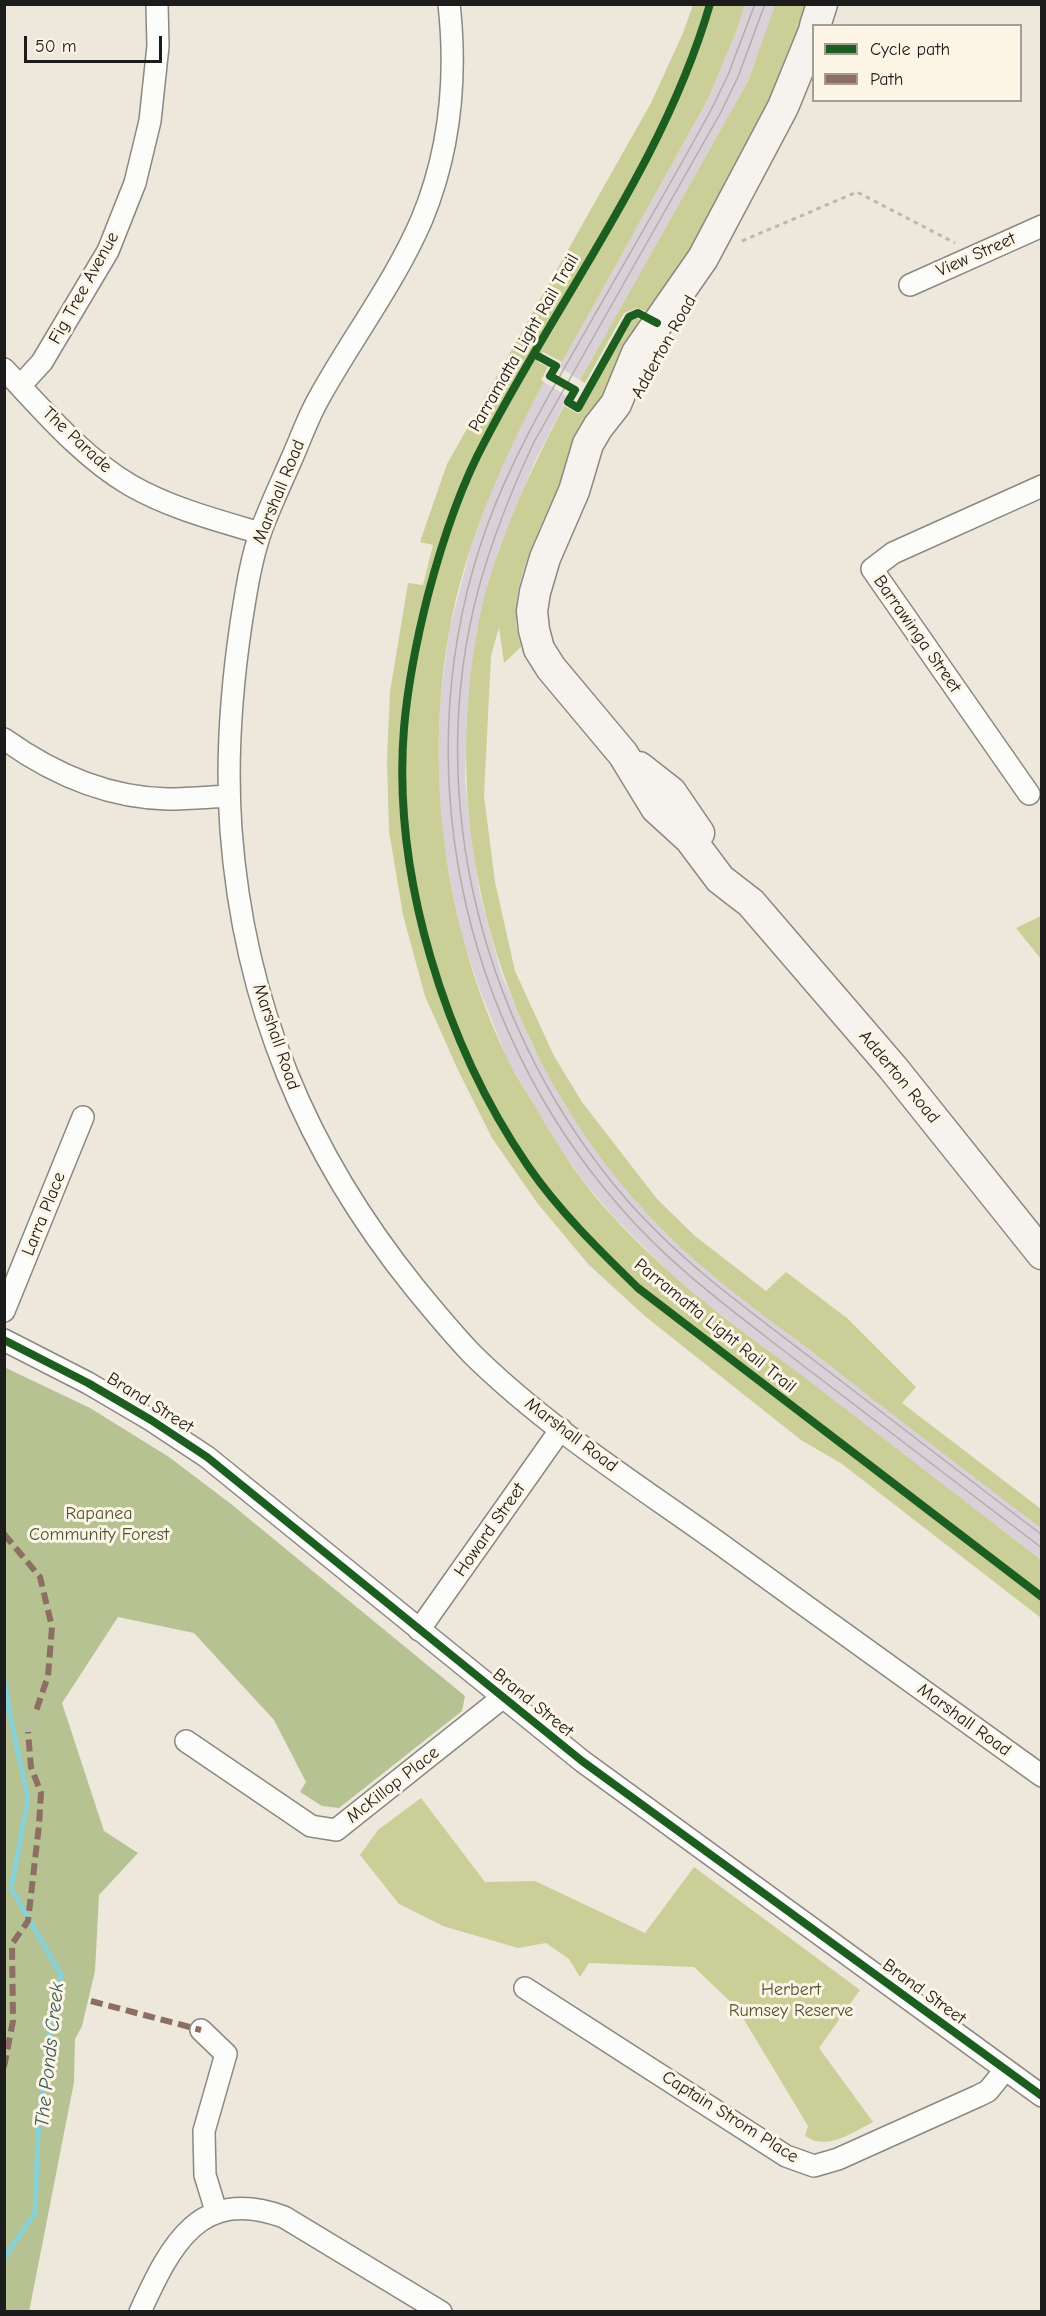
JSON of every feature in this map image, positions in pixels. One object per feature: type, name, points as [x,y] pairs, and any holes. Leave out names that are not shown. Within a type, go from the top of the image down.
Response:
[{"type":"main road","points":[[816,24],[822,4]]},
{"type":"main road","name":"Adderton Road","points":[[812,34],[783,107],[703,258],[637,353],[616,404],[588,444],[574,491],[545,558],[532,611],[534,630],[539,649],[551,668],[623,754],[671,792],[693,826],[736,873],[751,903],[893,1068],[1041,1254]]},
{"type":"street","name":"Fig Tree Avenue","points":[[20,386],[42,362],[108,251],[135,183],[150,121],[158,45],[157,4]]},
{"type":"street","name":"Marshall Road","points":[[448,4],[452,36],[452,78],[441,160],[432,190],[421,220],[399,266],[315,404],[260,533],[245,597],[234,670],[229,747],[229,796],[241,915],[262,1004],[283,1066],[315,1139],[370,1229],[437,1315],[472,1353],[561,1429],[1041,1776]]},
{"type":"street","name":"View Street","points":[[910,285],[1041,226]]},
{"type":"street","name":"The Parade","points":[[4,369],[82,450],[130,485],[183,509],[260,533]]},
{"type":"street","name":"Barrawinga Street","points":[[1029,794],[872,569],[893,553],[1041,486]]},
{"type":"street","points":[[4,739],[29,757],[54,770],[78,781],[110,791],[169,799],[229,796]]},
{"type":"street","name":"Larra Place","points":[[4,1311],[83,1117]]},
{"type":"street","name":"Brand Street","points":[[4,1340],[88,1383],[151,1420],[207,1457],[582,1761],[1041,2096]]},
{"type":"street","name":"Howard Street","points":[[419,1630],[561,1429]]},
{"type":"street","name":"McKillop Place","points":[[186,1741],[311,1826],[336,1830],[502,1698]]},
{"type":"street","name":"Captain Strom Place","points":[[525,1988],[786,2156],[814,2166],[838,2159],[978,2096],[994,2085],[1005,2070]]},
{"type":"street","points":[[201,2030],[226,2054],[204,2131],[205,2175],[216,2211]]},
{"type":"street","points":[[140,2312],[156,2277],[171,2252],[198,2220],[216,2211],[239,2207],[256,2208],[284,2217],[441,2312]]},
{"type":"path","points":[[742,241],[857,192],[978,255]]},
{"type":"path","points":[[28,1732],[35,1714]]},
{"type":"shaded area","points":[[745,5],[775,5],[748,81],[580,380],[559,367],[708,99]]},
{"type":"shaded area","points":[[544,382],[568,397],[535,461],[500,546],[477,630],[467,708],[465,781],[474,855],[480,895],[501,973],[532,1045],[563,1102],[588,1140],[666,1233],[768,1318],[1041,1528],[1041,1560],[671,1274],[614,1217],[588,1187],[558,1146],[507,1059],[463,940],[452,890],[442,833],[438,763],[440,704],[449,631],[471,547],[494,483]]},
{"type":"green space","points":[[693,5],[745,5],[708,99],[562,362],[543,352],[538,362],[548,367],[541,380],[544,382],[487,504],[456,599],[442,686],[439,741],[440,795],[445,849],[455,903],[468,956],[507,1058],[554,1138],[593,1194],[647,1251],[701,1299],[1041,1560],[1041,1618],[842,1464],[801,1440],[646,1317],[589,1265],[538,1204],[492,1138],[425,996],[403,915],[389,831],[387,760],[390,692],[408,583],[423,585],[433,545],[420,542],[447,464],[651,103],[683,33]]},
{"type":"green space","points":[[775,5],[806,5],[783,71],[745,150],[654,314],[637,308],[624,313],[585,383],[580,380],[748,81]]},
{"type":"green space","points":[[637,318],[647,324],[567,469],[529,556],[516,607],[516,623],[521,647],[504,663],[499,627],[491,656],[484,796],[495,882],[515,971],[554,1056],[582,1102],[657,1199],[695,1236],[766,1291],[786,1272],[847,1318],[916,1387],[902,1403],[1041,1509],[1041,1528],[737,1295],[666,1233],[611,1171],[564,1103],[526,1031],[497,955],[478,876],[467,796],[467,714],[477,631],[483,602],[512,516],[564,406],[579,414],[632,320]]},
{"type":"green space","points":[[1041,916],[1041,959],[1016,928]]},
{"type":"green space","name":"Rapanea Community Forest","points":[[4,1367],[90,1408],[169,1457],[231,1504],[465,1696],[462,1711],[339,1808],[322,1806],[300,1792],[306,1782],[274,1720],[194,1633],[118,1617],[62,1703],[104,1831],[138,1853],[99,1895],[95,1971],[82,2026],[75,2039],[74,2082],[29,2312],[4,2311]]},
{"type":"green space","name":"Herbert Rumsey Reserve","points":[[421,1798],[485,1882],[535,1881],[645,1933],[694,1867],[860,1990],[819,2048],[873,2122],[831,2141],[822,2142],[805,2136],[808,2126],[737,2008],[694,1967],[589,1963],[580,1977],[569,1959],[546,1943],[518,1948],[443,1926],[399,1904],[360,1855],[378,1830]]},
{"type":"waterway","name":"The Ponds Creek","points":[[4,1678],[28,1799],[11,1888],[61,1975],[50,2024],[38,2135],[35,2213],[4,2258]]},
{"type":"tram line","points":[[755,4],[728,75],[711,110],[542,408],[518,454],[487,526],[462,614],[450,704],[450,795],[462,885],[485,972],[519,1056],[565,1134],[620,1207],[662,1251],[708,1291],[1042,1548]]},
{"type":"tram line","points":[[765,4],[738,77],[721,112],[534,442],[497,532],[479,587],[463,668],[458,749],[463,831],[478,912],[502,990],[535,1065],[577,1135],[627,1200],[669,1244],[715,1284],[1042,1535]]},
{"type":"marked path","points":[[4,1534],[40,1577],[52,1627],[48,1676],[35,1714]]},
{"type":"marked path","points":[[4,2067],[13,2021],[12,1944],[28,1921],[39,1825],[41,1793],[31,1767],[28,1732]]},
{"type":"marked path","points":[[91,2001],[201,2030]]},
{"type":"cycle path","name":"Parramatta Light Rail Trail","points":[[710,4],[690,62],[666,119],[608,228],[514,387],[485,441],[467,478],[445,536],[420,628],[410,677],[404,728],[402,784],[407,841],[416,899],[430,957],[449,1013],[472,1067],[498,1118],[528,1166],[566,1214],[638,1288],[1042,1597]]},
{"type":"cycle path","name":"Parramatta Light Rail Trail","points":[[534,354],[556,366],[550,376],[575,390],[568,402],[578,408],[629,317],[638,313],[657,323]]},
{"type":"cycle path","points":[[4,1340],[88,1383],[151,1420],[207,1457],[582,1761],[1042,2096]]}]
